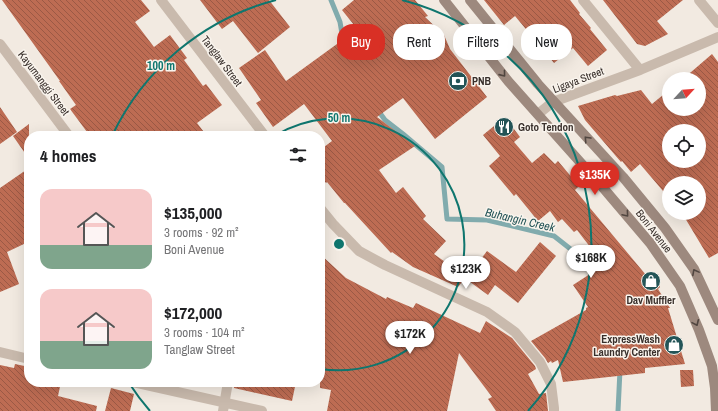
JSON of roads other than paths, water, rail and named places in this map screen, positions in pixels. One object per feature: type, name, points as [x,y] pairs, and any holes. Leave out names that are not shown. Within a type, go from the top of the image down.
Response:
[{"type":"main road","name":"Boni Avenue","points":[[444,0],[508,81],[650,243],[680,286],[699,330],[712,366],[716,411]]},
{"type":"main road","name":"Boni Avenue","points":[[470,0],[553,102],[623,177],[665,228],[694,269],[718,320]]},
{"type":"street","name":"Tanglaw Street","points":[[160,0],[261,131]]},
{"type":"street","points":[[583,0],[640,70]]},
{"type":"street","points":[[699,0],[718,23]]},
{"type":"street","name":"Ligaya Street","points":[[538,114],[553,102],[640,70],[718,37]]},
{"type":"street","name":"Kayumanggi Street","points":[[0,44],[65,131]]},
{"type":"street","points":[[325,214],[359,250],[385,265],[487,312],[515,332],[540,362],[551,384],[554,411]]},
{"type":"street","points":[[0,352],[24,358]]},
{"type":"street","points":[[151,387],[224,407],[262,411]]},
{"type":"street","points":[[224,407],[227,387]]},
{"type":"waterway","name":"Buhangin Creek","points":[[331,0],[340,24]]},
{"type":"waterway","name":"Buhangin Creek","points":[[377,109],[385,120],[442,167],[447,219],[487,220],[554,236],[587,262],[598,276]]},
{"type":"waterway","name":"Buhangin Creek","points":[[618,411],[620,370]]},
{"type":"place","name":"PNB","points":[[458,81]]},
{"type":"place","name":"Goto Tendon","points":[[504,127]]},
{"type":"place","name":"Dav Muffler","points":[[651,281]]},
{"type":"place","name":"ExpressWash Laundry Center","points":[[674,345]]}]
